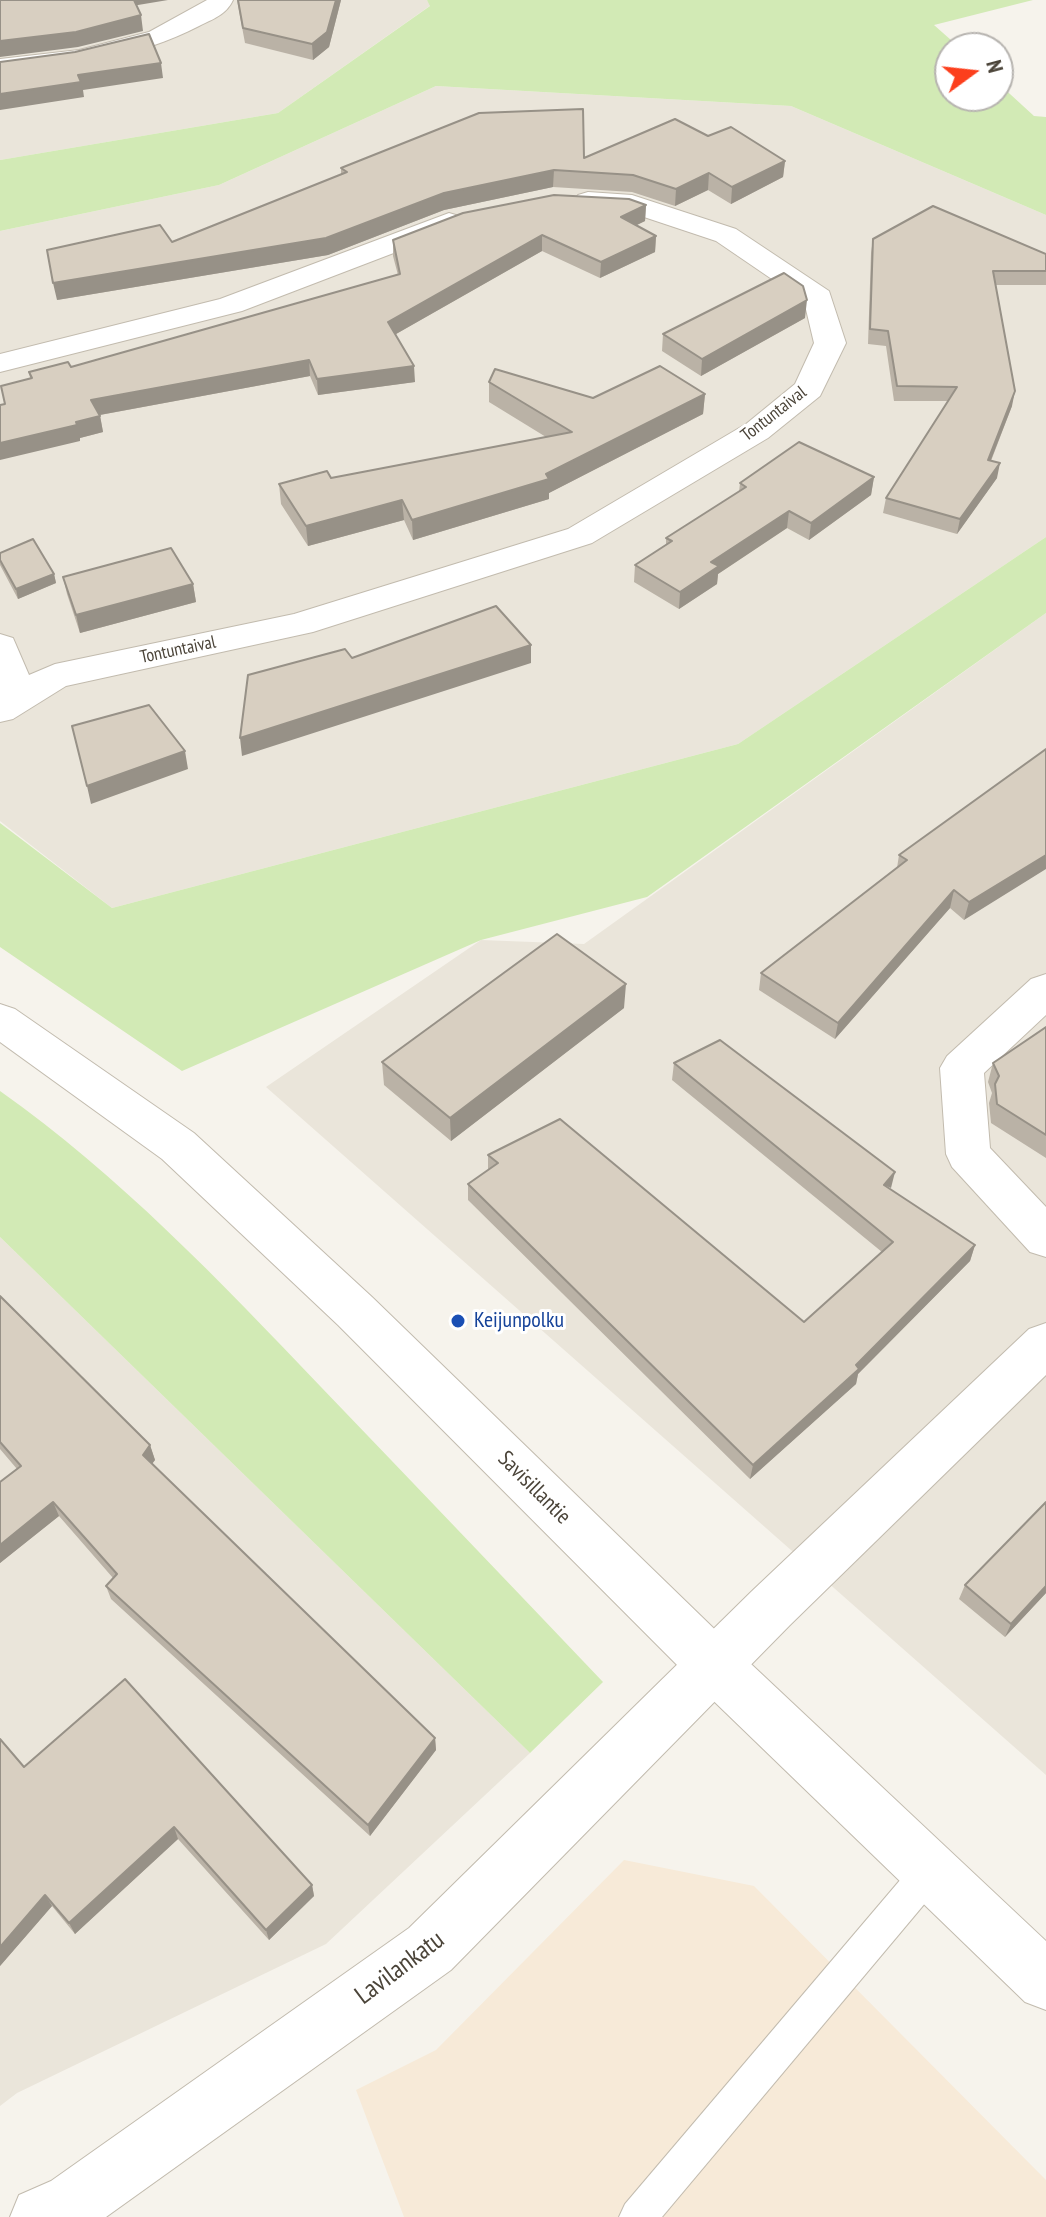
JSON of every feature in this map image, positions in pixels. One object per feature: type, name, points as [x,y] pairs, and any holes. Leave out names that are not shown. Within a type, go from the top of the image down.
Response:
[{"type":"street","points":[[0,67],[80,58],[158,37],[217,7],[220,0]]},
{"type":"street","name":"Tontuntaival","points":[[0,646],[10,704],[55,676],[300,624],[580,536],[757,431],[809,389],[830,343],[818,297],[726,235],[632,204],[554,199]]},
{"type":"street","points":[[0,363],[231,305],[455,219],[484,214]]},
{"type":"street","points":[[1046,990],[962,1068],[968,1154],[1046,1238]]},
{"type":"street","name":"Savisillantie","points":[[0,1020],[178,1146],[366,1322],[715,1666],[1046,1981]]},
{"type":"street","points":[[715,1666],[771,1608],[1046,1344]]},
{"type":"street","name":"Lavilankatu","points":[[41,2217],[73,2203],[430,1949],[715,1666]]},
{"type":"lane","points":[[638,2217],[930,1871]]},
{"type":"shaded area","points":[[0,0],[427,0],[431,5],[278,113],[0,160]]},
{"type":"shaded area","points":[[436,86],[791,106],[1046,215],[1046,537],[738,744],[112,908],[0,821],[0,231],[219,185]]},
{"type":"shaded area","points":[[1046,613],[1046,1775],[266,1087],[481,940],[584,944]]},
{"type":"shaded area","points":[[0,1237],[530,1753],[326,1944],[17,2093],[0,2106]]},
{"type":"shaded area","points":[[624,1860],[754,1886],[1046,2180],[1046,2217],[404,2217],[356,2090],[436,2050]]},
{"type":"green space","points":[[427,0],[1033,0],[934,25],[942,32],[934,32],[934,112],[1014,112],[1014,98],[1034,116],[1046,117],[1046,215],[791,106],[436,86],[219,185],[0,231],[0,160],[278,113],[430,6]]},
{"type":"green space","points":[[1046,537],[1046,613],[647,897],[481,940],[182,1071],[0,947],[0,823],[112,908],[738,744]]},
{"type":"green space","points":[[0,1091],[86,1158],[207,1269],[603,1682],[530,1753],[0,1237]]},
{"type":"building","points":[[0,0],[134,0],[141,15],[76,32],[0,41]]},
{"type":"building","points":[[238,0],[336,0],[327,32],[312,44],[243,28]]},
{"type":"building","points":[[149,34],[161,63],[78,75],[81,82],[0,94],[0,62],[75,52]]},
{"type":"building","points":[[583,109],[584,158],[675,119],[708,136],[731,127],[785,161],[732,187],[709,173],[676,189],[633,175],[554,170],[444,193],[326,238],[53,283],[47,250],[160,225],[172,242],[347,172],[341,168],[479,113]]},
{"type":"building","points":[[554,195],[629,199],[646,205],[621,217],[656,236],[601,262],[542,235],[388,322],[414,366],[317,379],[309,360],[91,400],[100,416],[76,422],[77,425],[0,443],[0,405],[5,404],[1,386],[32,378],[29,372],[68,362],[71,367],[400,274],[393,240],[463,213]]},
{"type":"building","points":[[933,206],[1046,254],[1046,271],[993,271],[1015,391],[988,460],[1000,463],[960,519],[886,498],[957,387],[897,386],[888,331],[870,329],[873,239]]},
{"type":"building","points":[[784,273],[803,286],[807,300],[702,359],[663,334]]},
{"type":"building","points":[[660,366],[705,394],[546,474],[549,479],[412,520],[402,500],[306,526],[279,484],[327,471],[331,478],[572,432],[489,382],[495,369],[593,398]]},
{"type":"building","points":[[799,442],[874,477],[811,523],[789,511],[711,562],[719,566],[680,592],[635,565],[672,541],[666,538],[746,487],[740,483]]},
{"type":"building","points":[[33,539],[54,574],[16,589],[0,560],[0,553]]},
{"type":"building","points":[[171,548],[193,584],[76,615],[63,577]]},
{"type":"building","points":[[496,606],[531,645],[240,738],[248,675],[345,649],[352,658]]},
{"type":"building","points":[[149,705],[185,751],[87,786],[72,726]]},
{"type":"building","points":[[1046,749],[1046,855],[969,902],[954,890],[838,1023],[761,973],[907,860],[899,855]]},
{"type":"building","points":[[557,934],[626,984],[450,1118],[382,1062]]},
{"type":"building","points":[[1046,1027],[1046,1135],[997,1104],[995,1084],[999,1076],[993,1063]]},
{"type":"building","points":[[720,1040],[895,1172],[884,1185],[975,1245],[856,1365],[859,1369],[753,1465],[468,1184],[498,1163],[488,1155],[560,1119],[804,1322],[893,1242],[674,1063]]},
{"type":"building","points":[[0,1296],[150,1445],[143,1455],[435,1738],[368,1825],[106,1586],[117,1574],[53,1502],[0,1545],[0,1482],[21,1466],[0,1442]]},
{"type":"building","points":[[1046,1502],[1046,1586],[1011,1624],[965,1585]]},
{"type":"building","points":[[125,1679],[312,1885],[266,1930],[174,1827],[69,1923],[45,1895],[0,1947],[0,1739],[24,1767]]},
{"type":"place","name":"Keijunpolku","points":[[458,1321]]}]
